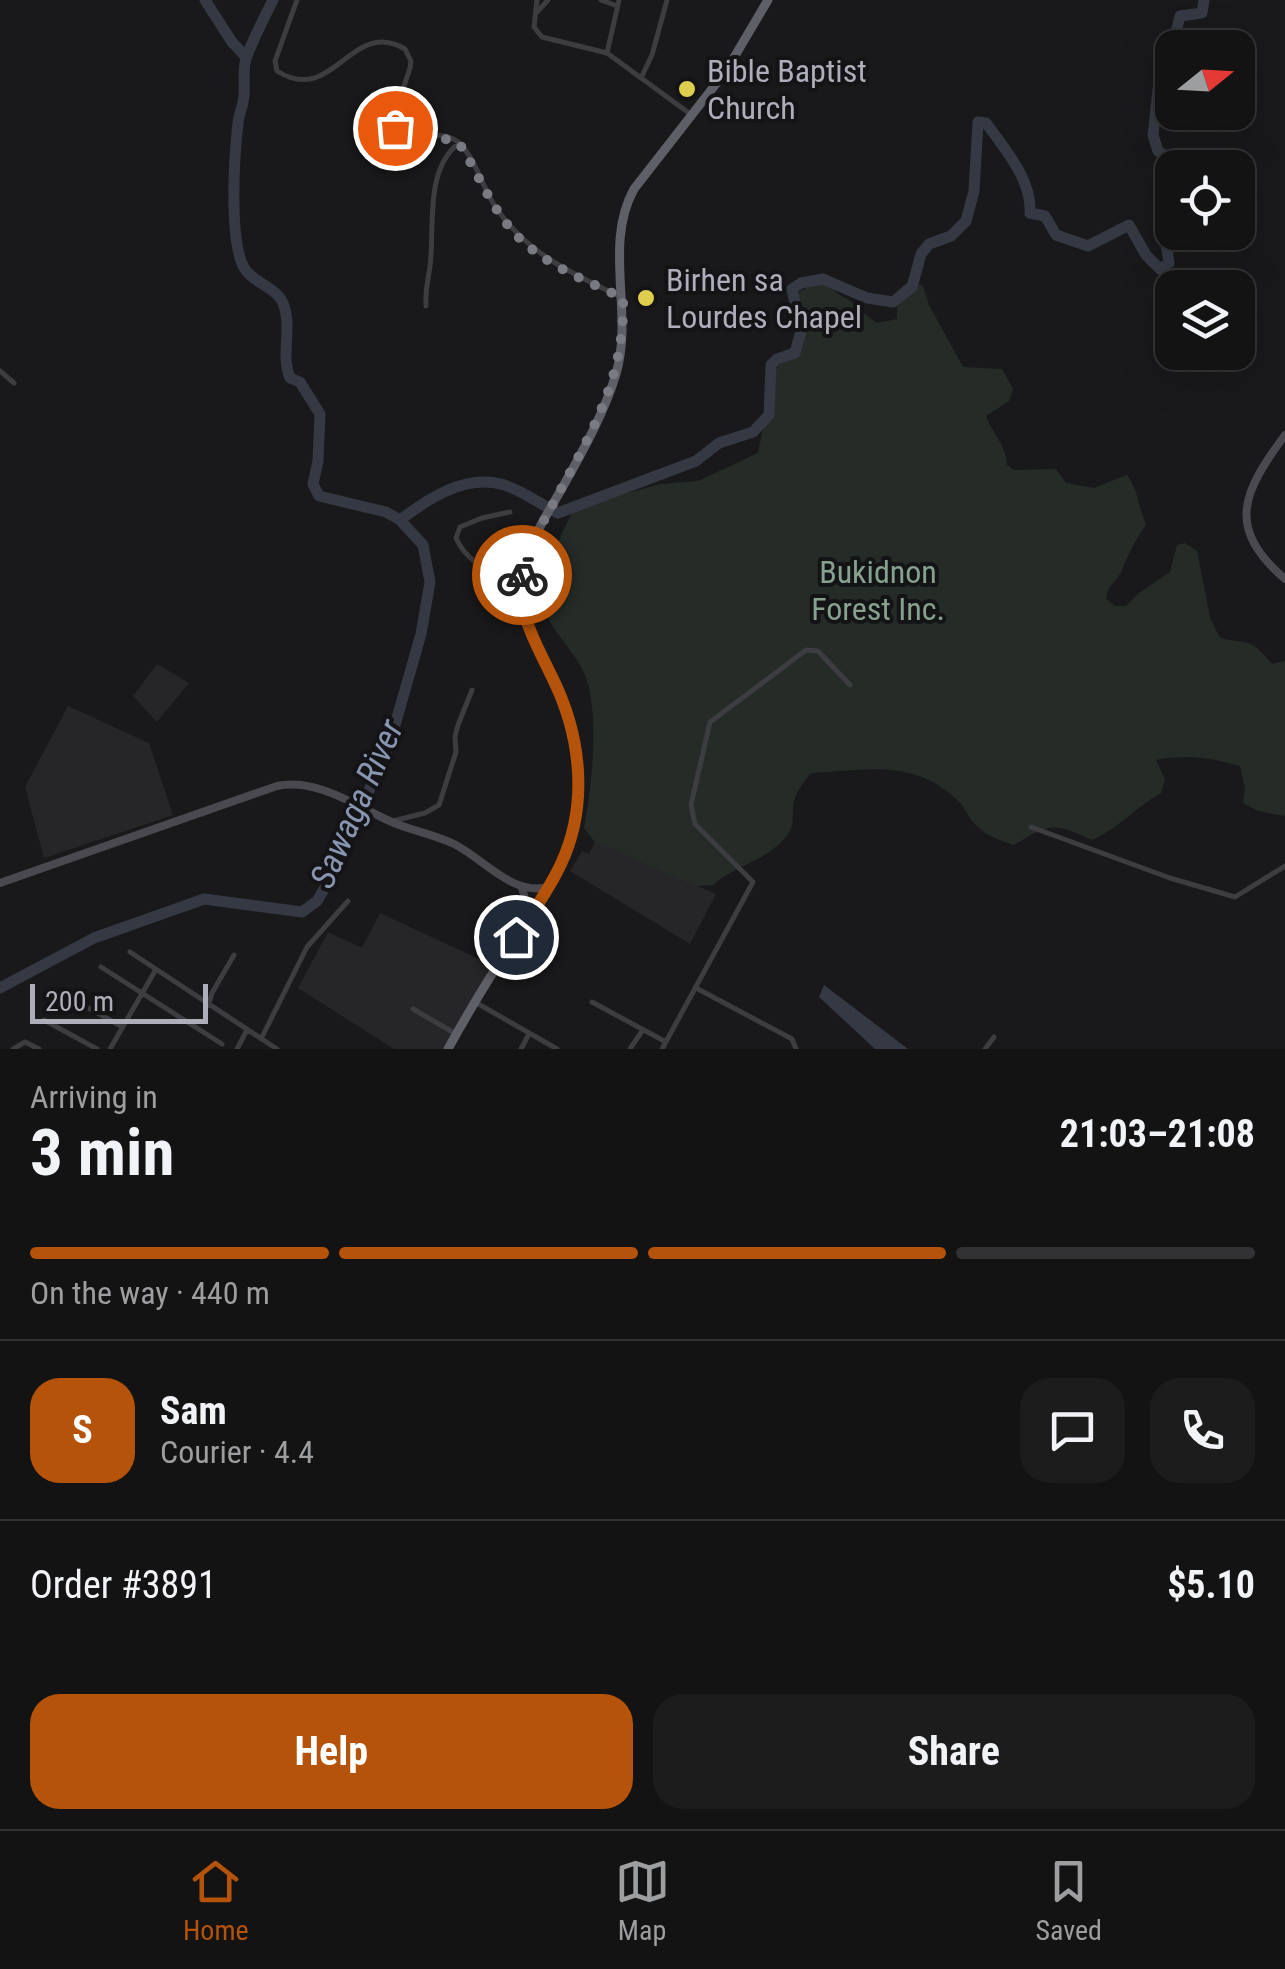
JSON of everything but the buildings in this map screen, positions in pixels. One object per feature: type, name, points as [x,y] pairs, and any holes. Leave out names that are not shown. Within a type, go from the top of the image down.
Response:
[{"type":"highway","points":[[448,1049],[550,886],[574,828],[578,763],[564,705],[523,612],[521,580],[531,545],[606,402],[617,372],[623,343],[623,210],[643,177],[739,53],[768,0]]},
{"type":"main road","points":[[1285,435],[1258,474],[1246,516],[1253,544],[1285,579]]},
{"type":"main road","points":[[0,884],[277,786],[300,784],[454,844],[522,888],[537,890],[550,886]]},
{"type":"main road","points":[[522,888],[530,916]]},
{"type":"street","points":[[297,0],[276,60],[277,71],[294,78],[319,78],[366,44],[400,46],[411,62],[393,115],[395,128],[406,136],[435,136],[459,143],[493,204],[522,241],[550,261],[623,298]]},
{"type":"street","points":[[536,0],[534,28],[542,37],[606,53],[693,116]]},
{"type":"street","points":[[535,14],[548,0]]},
{"type":"street","points":[[601,0],[618,3],[606,53]]},
{"type":"street","points":[[641,78],[652,55],[667,0]]},
{"type":"street","points":[[426,306],[425,283],[436,192],[444,160],[459,143]]},
{"type":"street","points":[[0,370],[14,383]]},
{"type":"street","points":[[510,512],[460,527],[456,538],[479,567],[504,584],[511,604],[523,612]]},
{"type":"street","points":[[592,1002],[664,1045],[752,884],[748,874],[696,824],[692,814],[710,722],[806,650],[818,651],[850,686]]},
{"type":"street","points":[[386,819],[426,813],[439,805],[456,752],[454,736],[472,690]]},
{"type":"street","points":[[1030,827],[1232,897],[1243,895],[1285,866]]},
{"type":"street","points":[[262,1040],[306,948],[348,901]]},
{"type":"street","points":[[130,952],[277,1049]]},
{"type":"street","points":[[208,1006],[234,955]]},
{"type":"street","points":[[101,967],[222,1044]]},
{"type":"street","points":[[110,1049],[155,972]]},
{"type":"street","points":[[698,989],[796,1046]]},
{"type":"street","points":[[63,994],[121,1026]]},
{"type":"street","points":[[475,1002],[557,1049]]},
{"type":"street","points":[[412,1010],[456,1034]]},
{"type":"street","points":[[44,1020],[97,1049]]},
{"type":"street","points":[[236,1049],[246,1030]]},
{"type":"street","points":[[630,1049],[643,1030]]},
{"type":"street","points":[[521,1049],[528,1034]]},
{"type":"street","points":[[985,1049],[994,1037]]},
{"type":"street","points":[[13,1049],[26,1042],[39,1049]]},
{"type":"shaded area","points":[[157,664],[189,683],[157,722],[133,696]]},
{"type":"shaded area","points":[[68,706],[149,743],[173,815],[44,858],[25,787]]},
{"type":"shaded area","points":[[596,840],[716,894],[690,944],[570,871],[582,851],[589,854]]},
{"type":"shaded area","points":[[380,913],[492,965],[443,1049],[394,1049],[298,988],[328,932],[362,948]]},
{"type":"shaded area","points":[[824,985],[908,1049],[875,1049],[819,997]]},
{"type":"green space","name":"Bukidnon Forest Inc.","points":[[828,282],[877,323],[897,319],[897,291],[903,285],[912,282],[923,286],[929,305],[963,367],[1002,369],[1013,389],[1009,401],[986,416],[1002,445],[1007,465],[1014,470],[1056,469],[1066,483],[1094,488],[1127,475],[1146,525],[1108,590],[1106,599],[1115,606],[1126,606],[1170,572],[1177,545],[1185,543],[1197,551],[1210,618],[1220,638],[1254,646],[1272,664],[1285,661],[1285,816],[1258,811],[1243,803],[1245,788],[1240,766],[1178,757],[1156,760],[1165,779],[1161,793],[1092,840],[1052,828],[1014,845],[982,830],[960,803],[926,779],[871,769],[811,773],[797,794],[791,828],[782,841],[713,885],[695,886],[594,841],[584,828],[593,751],[590,691],[581,667],[551,624],[544,604],[546,575],[556,546],[575,507],[661,484],[698,481],[758,453],[775,370],[788,356],[796,334],[799,292],[815,283]]},
{"type":"waterway","points":[[205,0],[246,57]]},
{"type":"waterway","name":"Sawaga River","points":[[0,988],[94,938],[204,899],[302,912],[317,901],[389,746],[421,634],[430,582],[423,545],[400,520],[386,512],[319,496],[313,484],[320,414],[300,382],[290,378],[283,303],[241,261],[234,213],[234,174],[245,65],[273,0]]},
{"type":"waterway","points":[[1158,150],[1153,135],[1161,63],[1171,52],[1180,16],[1202,13],[1204,0]]},
{"type":"waterway","points":[[400,520],[447,491],[487,482],[515,489],[558,513],[696,461],[719,443],[753,432],[769,415],[771,365],[795,353],[801,331],[792,289],[823,279],[867,298],[893,302],[912,287],[921,254],[929,244],[951,236],[966,221],[974,191],[978,122],[986,123],[1016,165],[1027,189],[1030,213],[1045,216],[1056,235],[1088,246],[1129,225],[1146,255],[1160,269],[1169,263],[1167,250]]},
{"type":"way so far","points":[[395,128],[406,136],[447,137],[459,143],[493,204],[522,241],[550,261],[623,298],[623,343],[612,387],[531,545],[522,575]]},
{"type":"place","name":"Bible Baptist Church","points":[[687,89]]},
{"type":"place","name":"Birhen sa Lourdes Chapel","points":[[646,298]]},
{"type":"route","points":[[516,937],[563,862],[574,828],[579,784],[576,747],[564,705],[523,612],[522,575]]}]
